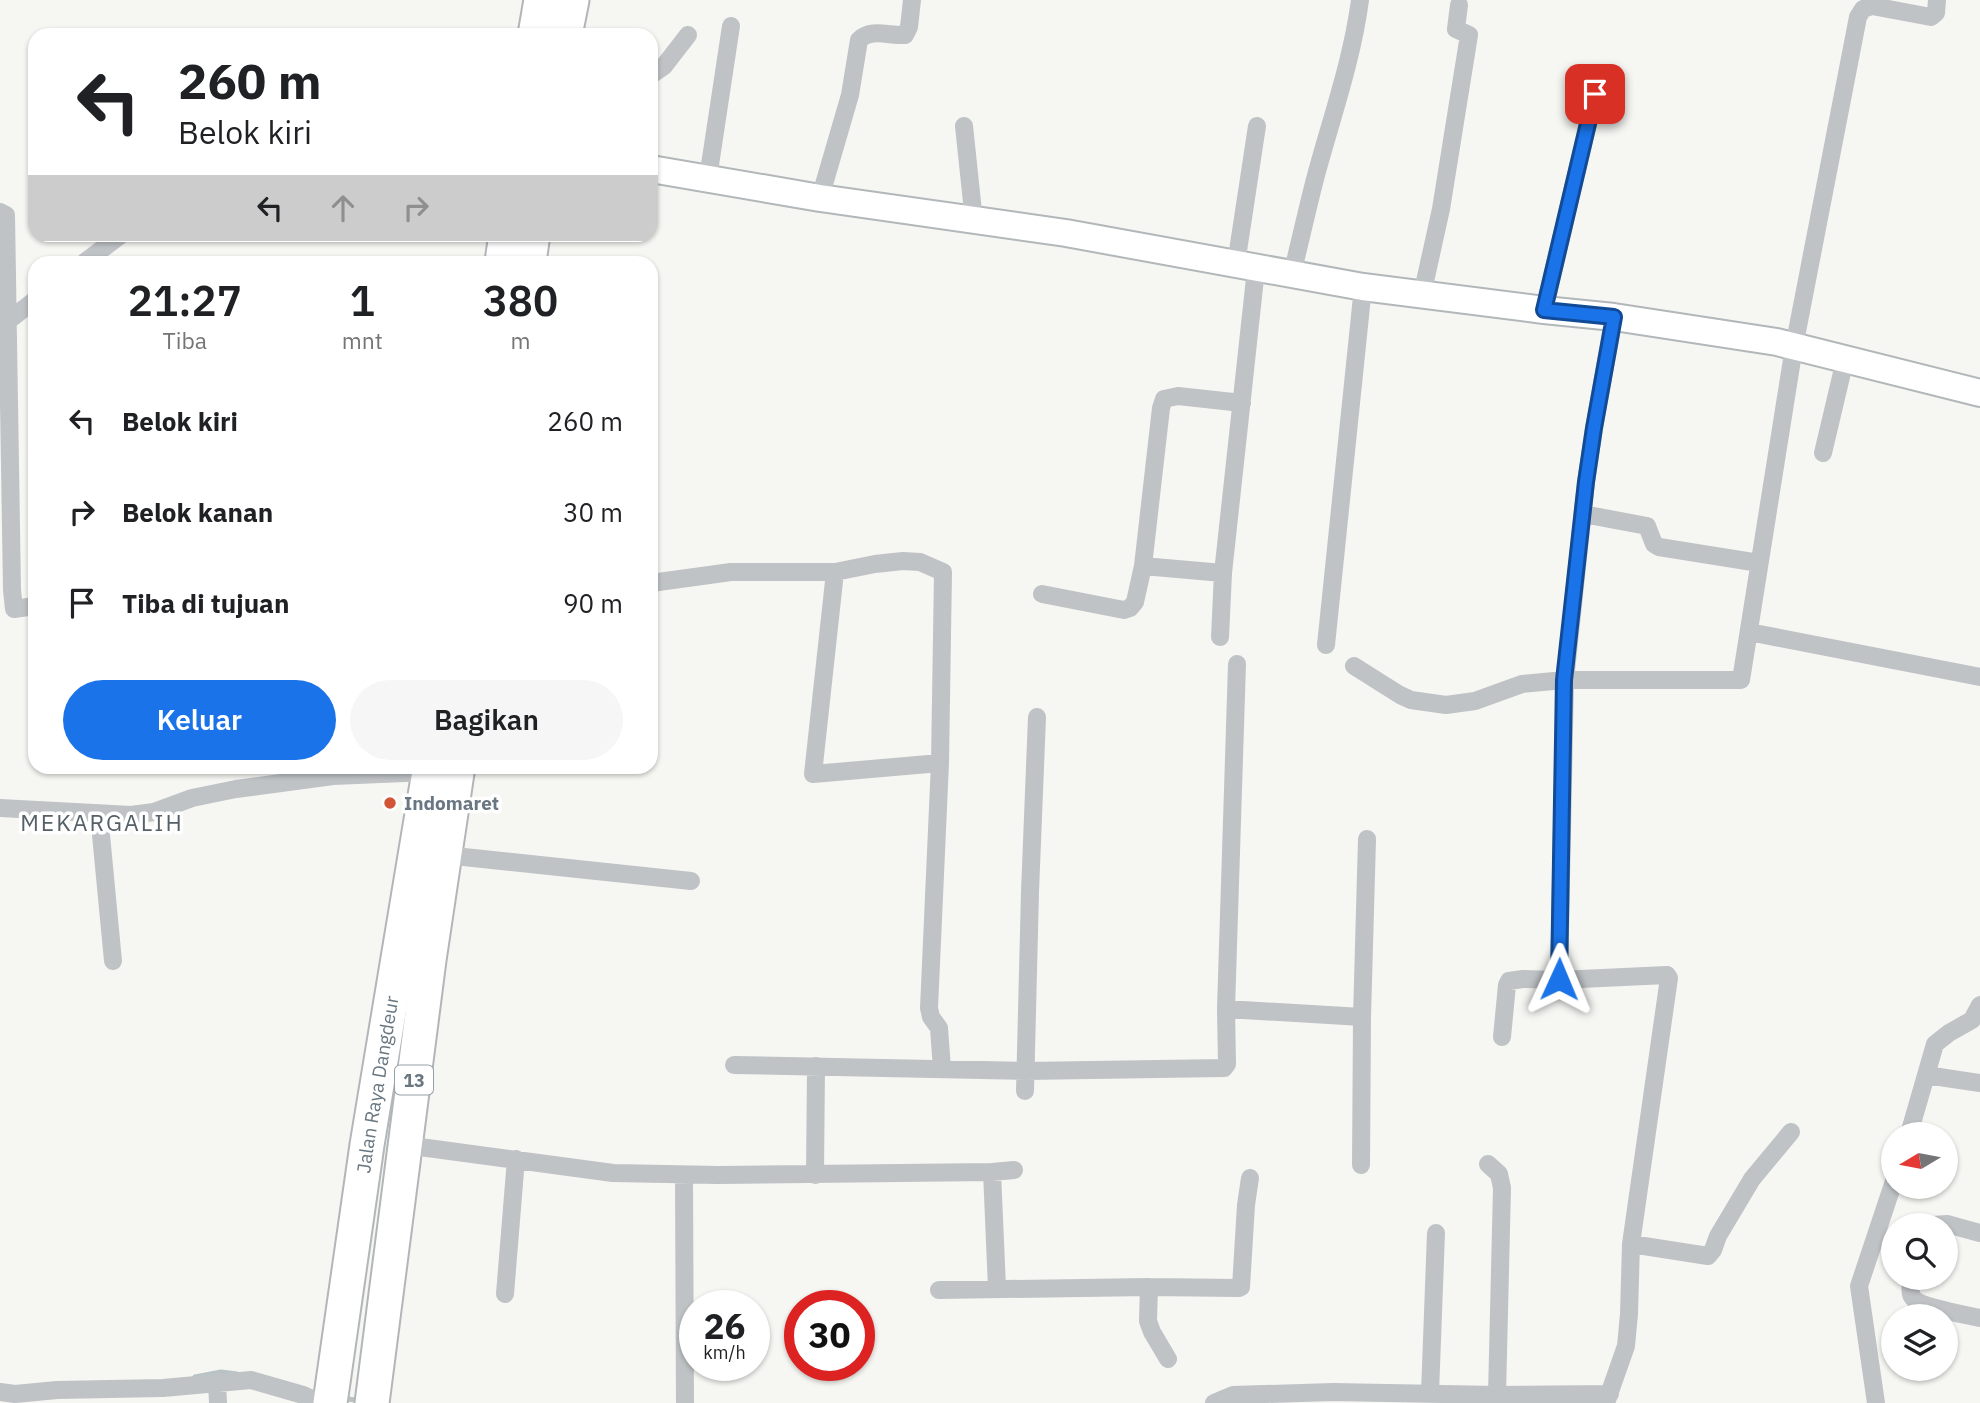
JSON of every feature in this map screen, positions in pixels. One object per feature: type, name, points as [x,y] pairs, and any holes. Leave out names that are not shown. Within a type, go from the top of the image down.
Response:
[{"type":"highway","points":[[536,28],[541,0]]},
{"type":"highway","points":[[566,28],[572,0]]},
{"type":"highway","name":"Jalan Raya Dangdeur","points":[[327,1399],[367,1144],[438,774]]},
{"type":"highway","name":"Jalan Raya Dangdeur","points":[[372,1398],[445,855],[439,774]]},
{"type":"street","points":[[820,198],[848,104],[859,40],[866,34],[873,33],[905,35],[909,27],[912,0]]},
{"type":"street","points":[[1292,274],[1315,178],[1342,89],[1356,31],[1360,0]]},
{"type":"street","points":[[1354,666],[1400,695],[1436,705],[1475,701],[1522,684],[1564,680],[1738,681],[1743,677],[1794,347],[1858,17],[1863,9],[1872,6],[1931,17],[1936,13],[1937,0]]},
{"type":"street","points":[[1422,295],[1441,209],[1469,35],[1457,31],[1458,5]]},
{"type":"street","points":[[708,178],[731,26]]},
{"type":"street","points":[[658,71],[688,35]]},
{"type":"street","points":[[1544,310],[1595,94]]},
{"type":"street","points":[[964,126],[974,221]]},
{"type":"street","points":[[1220,637],[1223,573],[1242,403],[1246,266],[1257,126]]},
{"type":"street","points":[[658,170],[820,198],[1066,233],[1363,288],[1614,317],[1777,342],[1980,393]]},
{"type":"street","points":[[0,212],[6,215],[4,324],[12,590],[14,609],[28,608]]},
{"type":"street","points":[[93,256],[111,242]]},
{"type":"street","points":[[1326,645],[1363,288]]},
{"type":"street","points":[[4,324],[28,305]]},
{"type":"street","points":[[1559,979],[1564,680],[1594,428],[1614,317]]},
{"type":"street","points":[[1823,453],[1845,360]]},
{"type":"street","points":[[1042,594],[1124,610],[1130,608],[1135,602],[1143,566],[1164,399],[1178,396],[1242,403]]},
{"type":"street","points":[[1583,514],[1647,526],[1654,544],[1659,547],[1759,564]]},
{"type":"street","points":[[658,582],[731,572],[835,572],[903,561],[920,562],[943,572],[940,763],[929,1008],[930,1017],[939,1031],[942,1069]]},
{"type":"street","points":[[1143,566],[1223,573]]},
{"type":"street","points":[[835,572],[813,774],[940,763]]},
{"type":"street","points":[[1749,632],[1980,677]]},
{"type":"street","points":[[734,1065],[1025,1070],[1224,1068],[1227,1063],[1226,1009],[1237,664]]},
{"type":"street","points":[[1025,1091],[1037,717]]},
{"type":"street","points":[[0,808],[131,815],[154,812],[192,798],[214,794],[319,778],[367,774]]},
{"type":"street","points":[[99,814],[113,961]]},
{"type":"street","points":[[1361,1165],[1367,839]]},
{"type":"street","points":[[445,855],[691,881]]},
{"type":"street","points":[[1214,1403],[1233,1395],[1333,1392],[1608,1398],[1626,1346],[1631,1244],[1669,978],[1667,975],[1509,981],[1502,1037]]},
{"type":"street","points":[[1912,1122],[1937,1042],[1972,1020],[1980,1005]]},
{"type":"street","points":[[1226,1009],[1362,1017]]},
{"type":"street","points":[[815,1175],[817,1066]]},
{"type":"street","points":[[1926,1075],[1980,1083]]},
{"type":"street","points":[[1631,1244],[1708,1256],[1752,1179],[1791,1132]]},
{"type":"street","points":[[405,1145],[614,1173],[815,1175],[1014,1170]]},
{"type":"street","points":[[505,1294],[516,1159]]},
{"type":"street","points":[[1488,1164],[1499,1174],[1502,1188],[1497,1395]]},
{"type":"street","points":[[992,1172],[997,1288]]},
{"type":"street","points":[[684,1175],[685,1403]]},
{"type":"street","points":[[939,1290],[1241,1287],[1250,1178]]},
{"type":"street","points":[[1876,1403],[1859,1286],[1888,1199]]},
{"type":"street","points":[[1958,1227],[1980,1233]]},
{"type":"street","points":[[1430,1393],[1436,1233]]},
{"type":"street","points":[[1149,1287],[1148,1321],[1168,1359]]},
{"type":"street","points":[[1910,1290],[1913,1298],[1922,1303],[1980,1318]]},
{"type":"street","points":[[0,1392],[15,1394],[57,1390],[163,1388],[251,1380],[327,1399]]},
{"type":"street","points":[[217,1382],[218,1403]]},
{"type":"waterway","points":[[195,1377],[221,1372],[237,1374]]},
{"type":"waterway","points":[[341,1398],[362,1401]]},
{"type":"place","name":"Indomaret","points":[[390,803]]},
{"type":"district","name":"MEKARGALIH","points":[[102,822]]},
{"type":"route","points":[[1559,979],[1564,680],[1586,482],[1614,317],[1544,310],[1595,94]]}]
